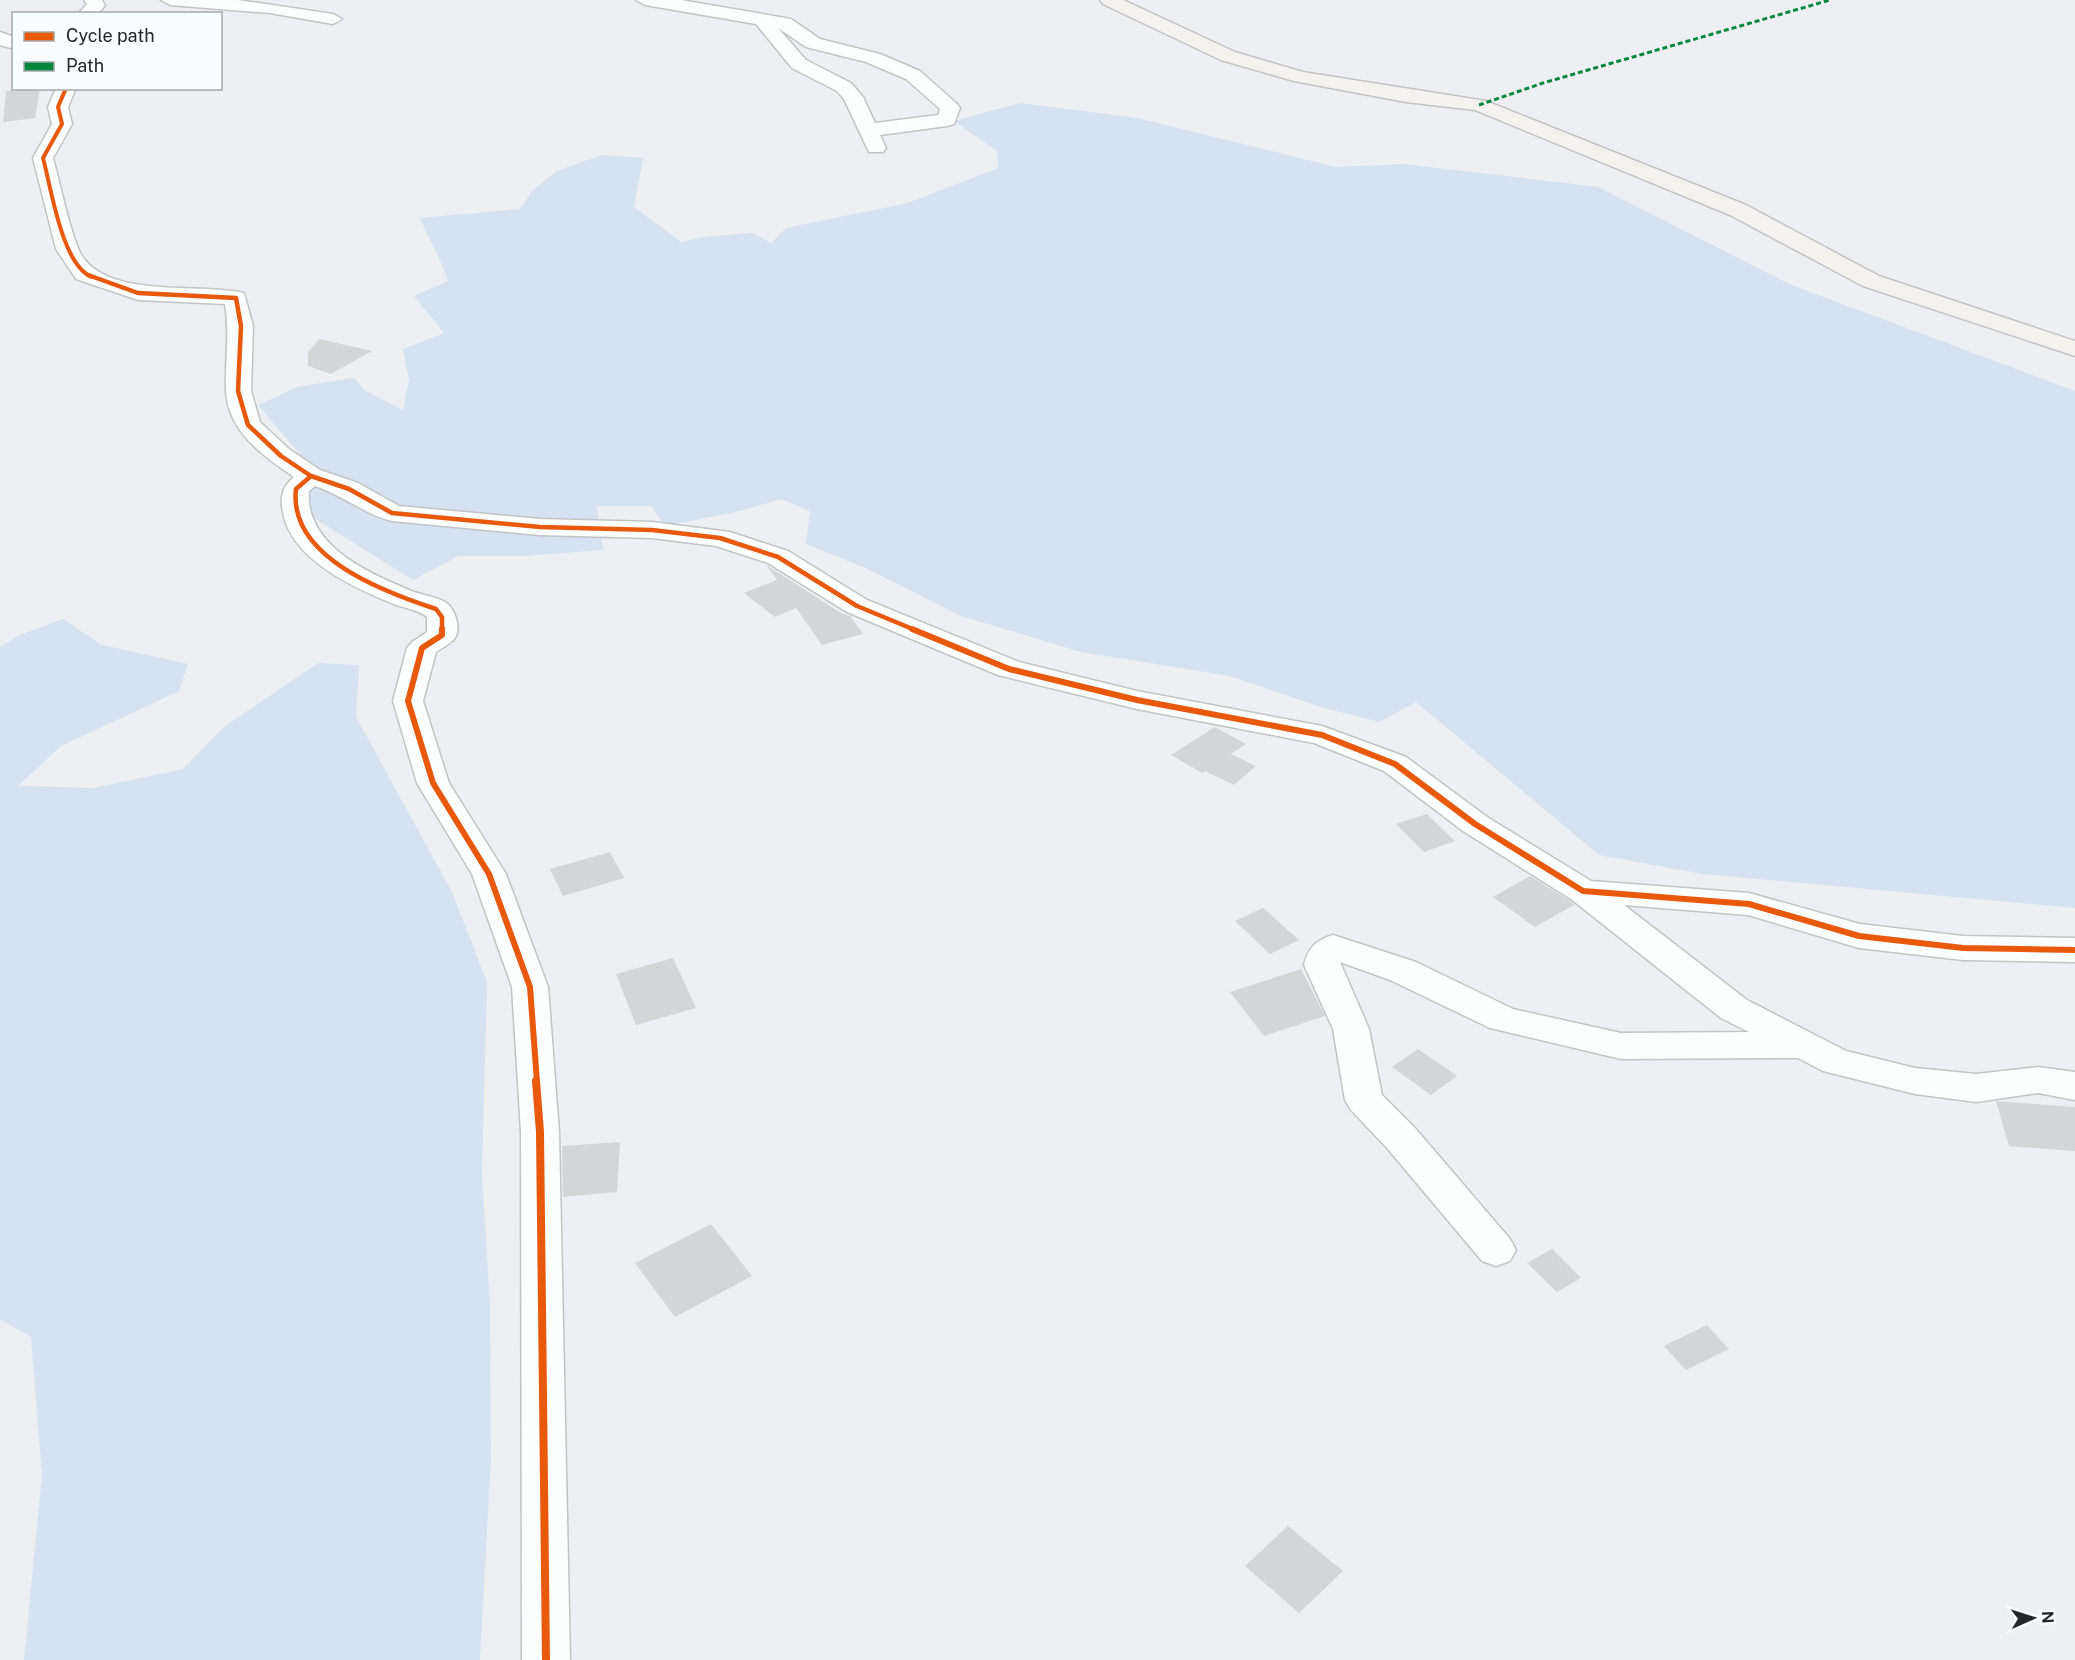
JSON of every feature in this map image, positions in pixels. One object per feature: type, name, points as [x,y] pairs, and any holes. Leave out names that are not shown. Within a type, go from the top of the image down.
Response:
[{"type":"street","points":[[89,12],[96,5],[93,0]]},
{"type":"street","points":[[170,0],[270,8],[333,20]]},
{"type":"street","points":[[645,0],[785,23],[813,43],[873,58],[913,75],[950,108],[947,120],[888,129],[872,138],[853,97],[844,87],[799,64],[762,20]]},
{"type":"street","points":[[1109,0],[1228,56],[1301,77],[1406,96],[1479,105],[1738,210],[1871,281],[2075,349]]},
{"type":"street","points":[[65,90],[58,107],[62,124],[43,158],[67,249],[84,274],[138,293],[236,298],[241,326],[238,391],[248,425],[281,456],[311,476],[349,489],[392,513],[473,522],[652,530],[720,538],[778,557],[857,606],[1009,669],[1137,700],[1322,735],[1395,764],[1475,825],[1583,891],[1734,1009],[1836,1062],[1915,1081],[1976,1088],[2038,1080],[2075,1086]]},
{"type":"street","points":[[311,476],[296,489],[293,505],[302,531],[336,564],[417,604],[436,609],[441,617],[442,635],[422,648],[408,701],[433,783],[489,874],[530,987],[540,1132],[546,1660]]},
{"type":"street","points":[[1583,891],[1749,904],[1859,936],[1963,948],[2075,950]]},
{"type":"street","points":[[1496,1250],[1401,1138],[1364,1100],[1351,1029],[1322,965],[1324,955],[1333,947],[1403,971],[1503,1018],[1621,1046],[1803,1045]]},
{"type":"shaded area","points":[[1020,103],[1137,118],[1336,167],[1405,164],[1598,187],[1789,284],[2075,391],[2075,908],[1703,874],[1599,855],[1416,702],[1379,722],[1321,707],[1230,676],[1081,652],[961,616],[868,569],[806,544],[810,511],[781,499],[740,511],[665,526],[651,506],[597,506],[603,550],[525,556],[459,556],[413,580],[314,518],[302,493],[309,465],[258,405],[297,387],[354,378],[366,391],[403,410],[409,380],[403,349],[444,333],[414,296],[448,281],[420,218],[520,209],[532,191],[557,171],[602,155],[643,158],[634,207],[681,242],[703,237],[752,233],[771,243],[786,228],[908,203],[998,168],[997,151],[954,121]]},
{"type":"shaded area","points":[[63,619],[102,645],[188,664],[179,691],[61,746],[18,786],[94,788],[183,769],[224,727],[318,663],[359,665],[356,717],[452,892],[487,982],[482,1173],[490,1306],[491,1459],[480,1660],[24,1660],[42,1475],[31,1337],[0,1319],[0,647],[20,635]]},
{"type":"building","points":[[40,90],[35,118],[3,122],[6,91]]},
{"type":"building","points":[[319,339],[372,351],[331,374],[308,366],[308,352]]},
{"type":"building","points":[[766,565],[841,613],[850,616],[863,634],[822,645],[796,608],[775,617],[744,593],[777,580]]},
{"type":"building","points":[[1215,727],[1246,744],[1231,754],[1256,766],[1234,785],[1205,771],[1202,773],[1171,755]]},
{"type":"building","points":[[1427,814],[1455,841],[1424,852],[1396,824]]},
{"type":"building","points":[[610,852],[624,878],[563,896],[550,869]]},
{"type":"building","points":[[1530,876],[1574,905],[1535,927],[1493,897]]},
{"type":"building","points":[[1263,908],[1299,940],[1270,954],[1235,921]]},
{"type":"building","points":[[673,958],[696,1008],[636,1025],[616,974]]},
{"type":"building","points":[[1301,969],[1325,1016],[1264,1036],[1230,992]]},
{"type":"building","points":[[1418,1049],[1457,1076],[1431,1095],[1392,1067]]},
{"type":"building","points":[[1996,1101],[2075,1107],[2075,1151],[2009,1146]]},
{"type":"building","points":[[620,1142],[617,1192],[563,1197],[562,1146]]},
{"type":"building","points":[[711,1224],[752,1276],[675,1317],[635,1263]]},
{"type":"building","points":[[1552,1249],[1581,1278],[1557,1292],[1527,1263]]},
{"type":"building","points":[[1707,1325],[1729,1349],[1686,1370],[1664,1346]]},
{"type":"building","points":[[1288,1526],[1343,1571],[1299,1613],[1245,1566]]},
{"type":"marked path","points":[[1479,105],[1543,83],[1830,0]]},
{"type":"cycle path","points":[[65,90],[58,107],[62,124],[43,158],[67,249],[84,274],[138,293],[236,298],[241,326],[238,391],[248,425],[281,456],[311,476],[349,489],[392,513],[540,527],[652,530],[720,538],[778,557],[857,606],[1009,669],[1137,700],[1322,735],[1395,764],[1475,824],[1583,891],[1749,904],[1859,936],[1963,948],[2075,950]]},
{"type":"cycle path","points":[[311,476],[296,489],[295,499],[296,514],[311,542],[343,567],[362,578],[402,597],[436,609],[442,617],[442,635],[422,648],[408,701],[433,783],[489,874],[530,987],[540,1132],[546,1660]]}]
